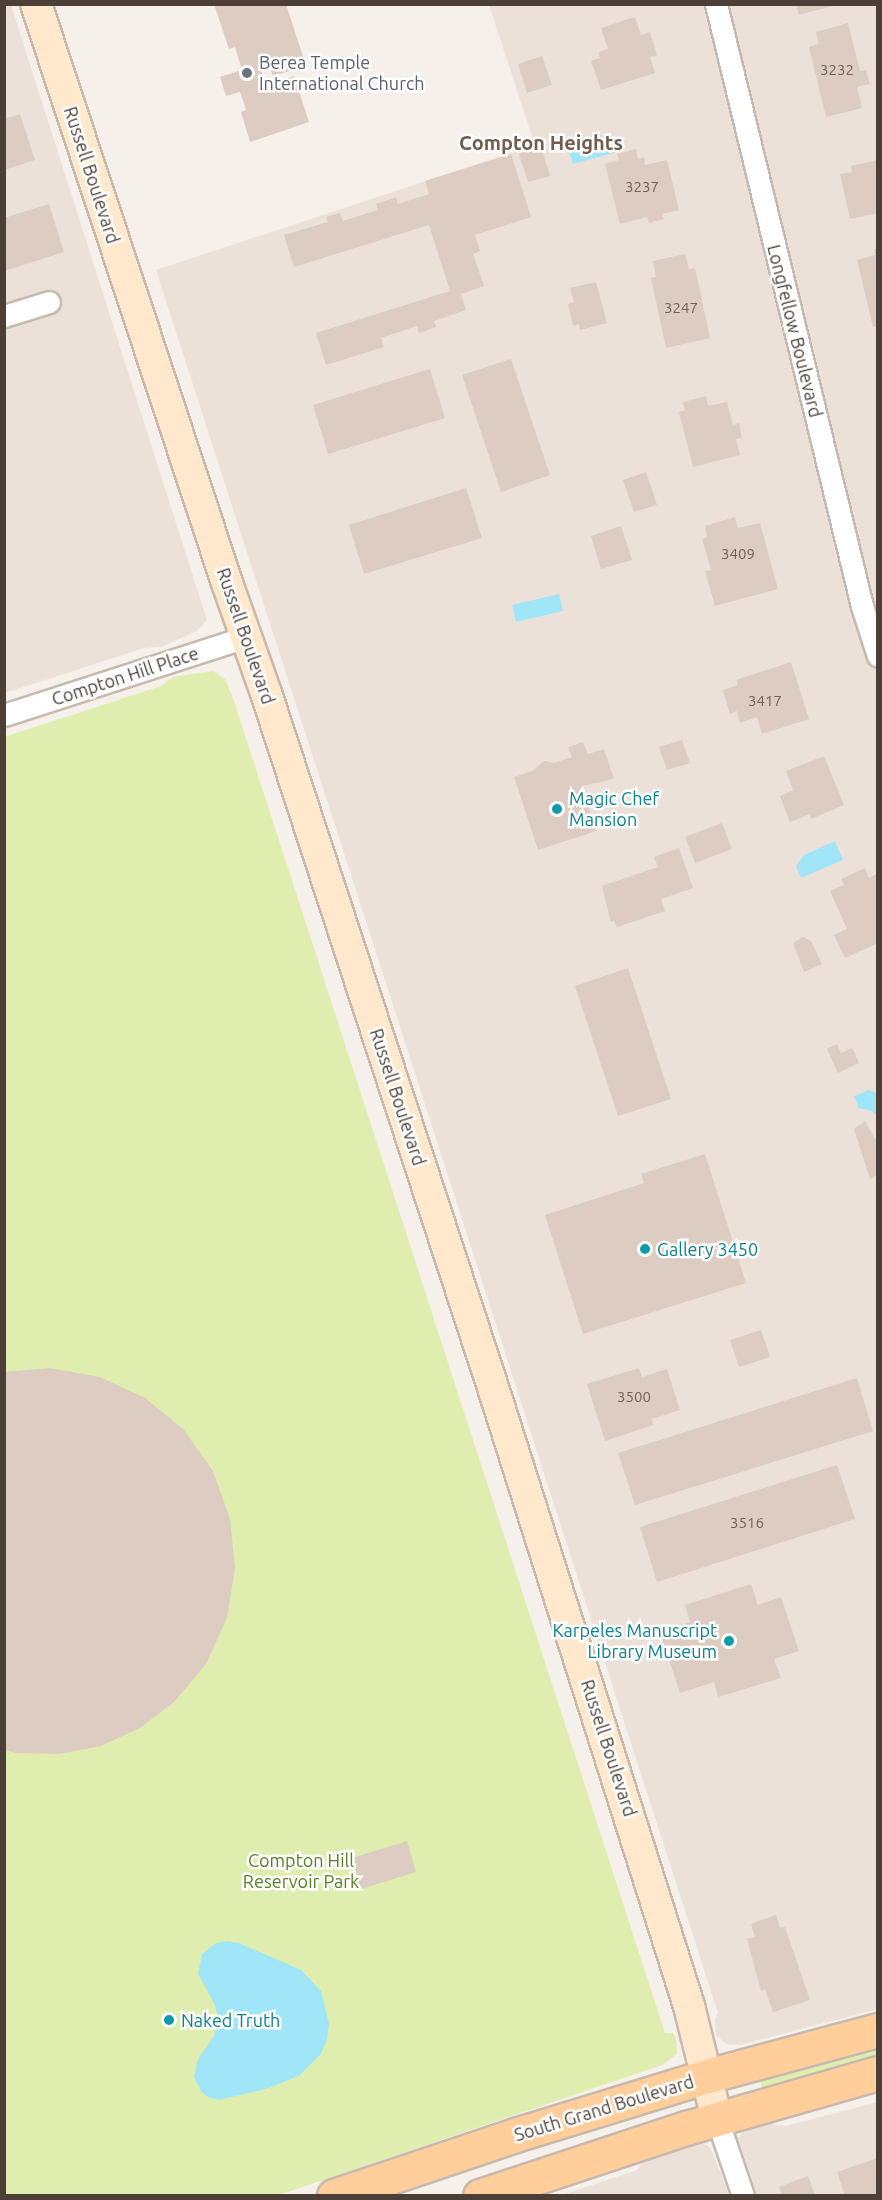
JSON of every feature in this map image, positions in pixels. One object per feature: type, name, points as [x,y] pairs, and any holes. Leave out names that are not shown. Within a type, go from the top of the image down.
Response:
[{"type":"main road","name":"Russell Boulevard","points":[[36,4],[565,1611],[690,2006],[717,2119]]},
{"type":"main road","name":"South Grand Boulevard","points":[[334,2196],[368,2190],[515,2134],[707,2076],[878,2030]]},
{"type":"main road","points":[[480,2196],[717,2119],[878,2073]]},
{"type":"street","name":"Longfellow Boulevard","points":[[716,4],[862,606],[878,656]]},
{"type":"street","points":[[4,316],[49,302]]},
{"type":"street","name":"Compton Hill Place","points":[[4,715],[246,637]]},
{"type":"street","name":"Russell Boulevard","points":[[717,2119],[743,2196]]},
{"type":"shaded area","points":[[4,5],[11,5],[207,620],[197,631],[161,647],[144,648],[5,693]]},
{"type":"shaded area","points":[[489,5],[877,5],[877,2009],[740,2045],[726,2044],[716,2035],[715,2019],[718,2013],[156,270],[535,145]]},
{"type":"shaded area","points":[[877,2102],[877,2195],[757,2195],[738,2138],[748,2125],[762,2123],[786,2126]]},
{"type":"shaded area","points":[[700,2143],[708,2146],[713,2153],[729,2195],[559,2196],[637,2170],[646,2157]]},
{"type":"green space","name":"Compton Hill Reservoir Park","points":[[213,671],[225,679],[233,698],[665,2033],[673,2033],[676,2038],[677,2054],[662,2065],[279,2195],[5,2195],[4,737],[161,686],[173,677]]},
{"type":"green space","points":[[877,2045],[877,2058],[762,2088],[759,2075]]},
{"type":"water","points":[[611,133],[616,152],[573,164],[567,145]]},
{"type":"water","points":[[559,594],[563,611],[516,622],[512,605]]},
{"type":"water","points":[[835,841],[843,860],[801,878],[796,866],[804,855]]},
{"type":"water","points":[[869,1090],[877,1093],[877,1116],[872,1111],[859,1108],[854,1096]]},
{"type":"water","points":[[227,1941],[239,1943],[301,1970],[321,1991],[329,2024],[327,2040],[321,2054],[299,2076],[266,2089],[218,2100],[208,2097],[201,2091],[194,2077],[198,2059],[214,2036],[218,2016],[214,2003],[198,1974],[202,1954],[216,1943]]},
{"type":"building","name":"Berea Temple International Church","points":[[214,4],[286,4],[306,66],[273,76],[269,64],[260,67],[267,88],[294,76],[309,122],[250,142],[241,112],[246,110],[240,92],[226,96],[220,77],[242,70],[235,47],[229,49]]},
{"type":"building","points":[[796,4],[836,4],[836,5],[799,15]]},
{"type":"building","points":[[635,17],[641,35],[650,32],[657,55],[650,57],[655,73],[601,90],[591,61],[600,58],[599,52],[608,49],[601,28]]},
{"type":"building","points":[[848,23],[860,71],[866,70],[870,84],[857,87],[862,108],[826,117],[809,47],[819,44],[816,32]]},
{"type":"building","points":[[542,56],[552,85],[527,93],[518,64]]},
{"type":"building","points":[[20,114],[35,160],[4,170],[4,119]]},
{"type":"building","points":[[541,147],[550,176],[528,182],[519,154]]},
{"type":"building","points":[[636,149],[638,159],[644,157],[645,165],[667,160],[679,210],[662,214],[664,219],[649,223],[647,217],[620,224],[605,164],[619,160],[617,154]]},
{"type":"building","points":[[511,154],[531,217],[475,235],[480,251],[473,254],[484,286],[461,294],[466,310],[434,321],[436,327],[419,333],[417,326],[381,338],[384,347],[326,365],[316,333],[450,291],[429,225],[294,267],[284,235],[328,222],[326,217],[340,213],[343,221],[378,210],[376,204],[396,197],[398,204],[429,194],[425,181]]},
{"type":"building","points":[[878,160],[878,213],[850,219],[840,174],[852,172],[851,166]]},
{"type":"building","points":[[49,204],[64,252],[4,271],[4,218]]},
{"type":"building","points":[[878,248],[878,326],[873,327],[857,260],[875,255],[874,249]]},
{"type":"building","points":[[685,254],[689,269],[695,268],[710,338],[666,348],[651,278],[656,277],[653,261]]},
{"type":"building","points":[[596,282],[607,323],[580,330],[579,324],[573,326],[568,304],[574,302],[570,288]]},
{"type":"building","points":[[511,359],[550,475],[501,492],[462,375]]},
{"type":"building","points":[[430,369],[445,418],[328,454],[313,405]]},
{"type":"building","points":[[706,396],[708,406],[727,402],[733,425],[739,423],[742,438],[736,439],[740,455],[693,467],[679,412],[685,410],[683,402]]},
{"type":"building","points":[[646,472],[657,505],[634,512],[623,480]]},
{"type":"building","points":[[466,488],[482,538],[364,574],[349,525]]},
{"type":"building","points":[[735,517],[738,528],[760,523],[778,589],[715,606],[705,571],[711,570],[702,539],[707,537],[705,526]]},
{"type":"building","points":[[621,526],[632,560],[601,569],[591,536]]},
{"type":"building","points":[[791,662],[809,719],[762,734],[757,717],[740,723],[737,711],[730,714],[723,690],[738,685],[736,680]]},
{"type":"building","points":[[682,740],[690,763],[667,770],[659,747]]},
{"type":"building","name":"Magic Chef Mansion","points":[[583,742],[588,754],[604,749],[614,779],[582,786],[596,831],[538,850],[514,777],[532,771],[544,761],[554,763],[572,757],[568,747]]},
{"type":"building","points":[[824,756],[844,805],[811,819],[810,814],[790,822],[780,796],[793,790],[786,771]]},
{"type":"building","points":[[722,823],[732,849],[695,863],[685,837]]},
{"type":"building","points":[[679,848],[693,888],[661,899],[665,911],[617,927],[614,921],[611,922],[602,886],[658,867],[654,857]]},
{"type":"building","points":[[865,868],[869,878],[878,873],[878,943],[845,958],[834,935],[847,929],[830,891],[844,885],[841,879]]},
{"type":"building","points":[[803,937],[811,941],[822,964],[804,972],[793,943]]},
{"type":"building","points":[[628,968],[671,1099],[618,1116],[575,986]]},
{"type":"building","points":[[837,1044],[841,1053],[852,1048],[859,1063],[838,1073],[827,1049]]},
{"type":"building","points":[[865,1121],[875,1139],[878,1138],[878,1174],[870,1179],[854,1129]]},
{"type":"building","name":"Gallery 3450","points":[[705,1154],[746,1283],[583,1334],[545,1215],[644,1183],[641,1174]]},
{"type":"building","points":[[761,1330],[770,1357],[739,1367],[730,1340]]},
{"type":"building","points":[[50,1368],[100,1377],[145,1398],[184,1430],[213,1471],[230,1519],[235,1568],[227,1618],[206,1664],[174,1702],[140,1728],[101,1746],[59,1754],[16,1753],[4,1750],[4,1372]]},
{"type":"building","points":[[639,1368],[642,1377],[667,1369],[680,1410],[652,1419],[653,1425],[605,1441],[587,1384]]},
{"type":"building","points":[[857,1378],[873,1431],[635,1505],[618,1453]]},
{"type":"building","points":[[837,1465],[855,1519],[657,1582],[640,1527]]},
{"type":"building","name":"Karpeles Manuscript Library Museum","points":[[751,1584],[758,1605],[781,1597],[799,1651],[774,1659],[781,1678],[718,1697],[714,1682],[680,1693],[660,1632],[690,1622],[685,1605]]},
{"type":"building","points":[[407,1841],[416,1872],[361,1889],[352,1858]]},
{"type":"building","points":[[776,1915],[780,1928],[785,1927],[810,2000],[773,2012],[765,1989],[761,1991],[747,1939],[755,1937],[751,1924]]},
{"type":"building","points":[[878,2158],[878,2196],[845,2196],[837,2172]]},
{"type":"building","points":[[808,2176],[815,2196],[782,2196],[779,2187]]},
{"type":"place","name":"Berea Temple International Church","points":[[247,73]]},
{"type":"place","name":"Magic Chef Mansion","points":[[557,809]]},
{"type":"place","name":"Gallery 3450","points":[[645,1249]]},
{"type":"place","name":"Karpeles Manuscript Library Museum","points":[[729,1641]]},
{"type":"place","name":"Naked Truth","points":[[169,2020]]},
{"type":"district","name":"Compton Heights","points":[[541,142]]}]
